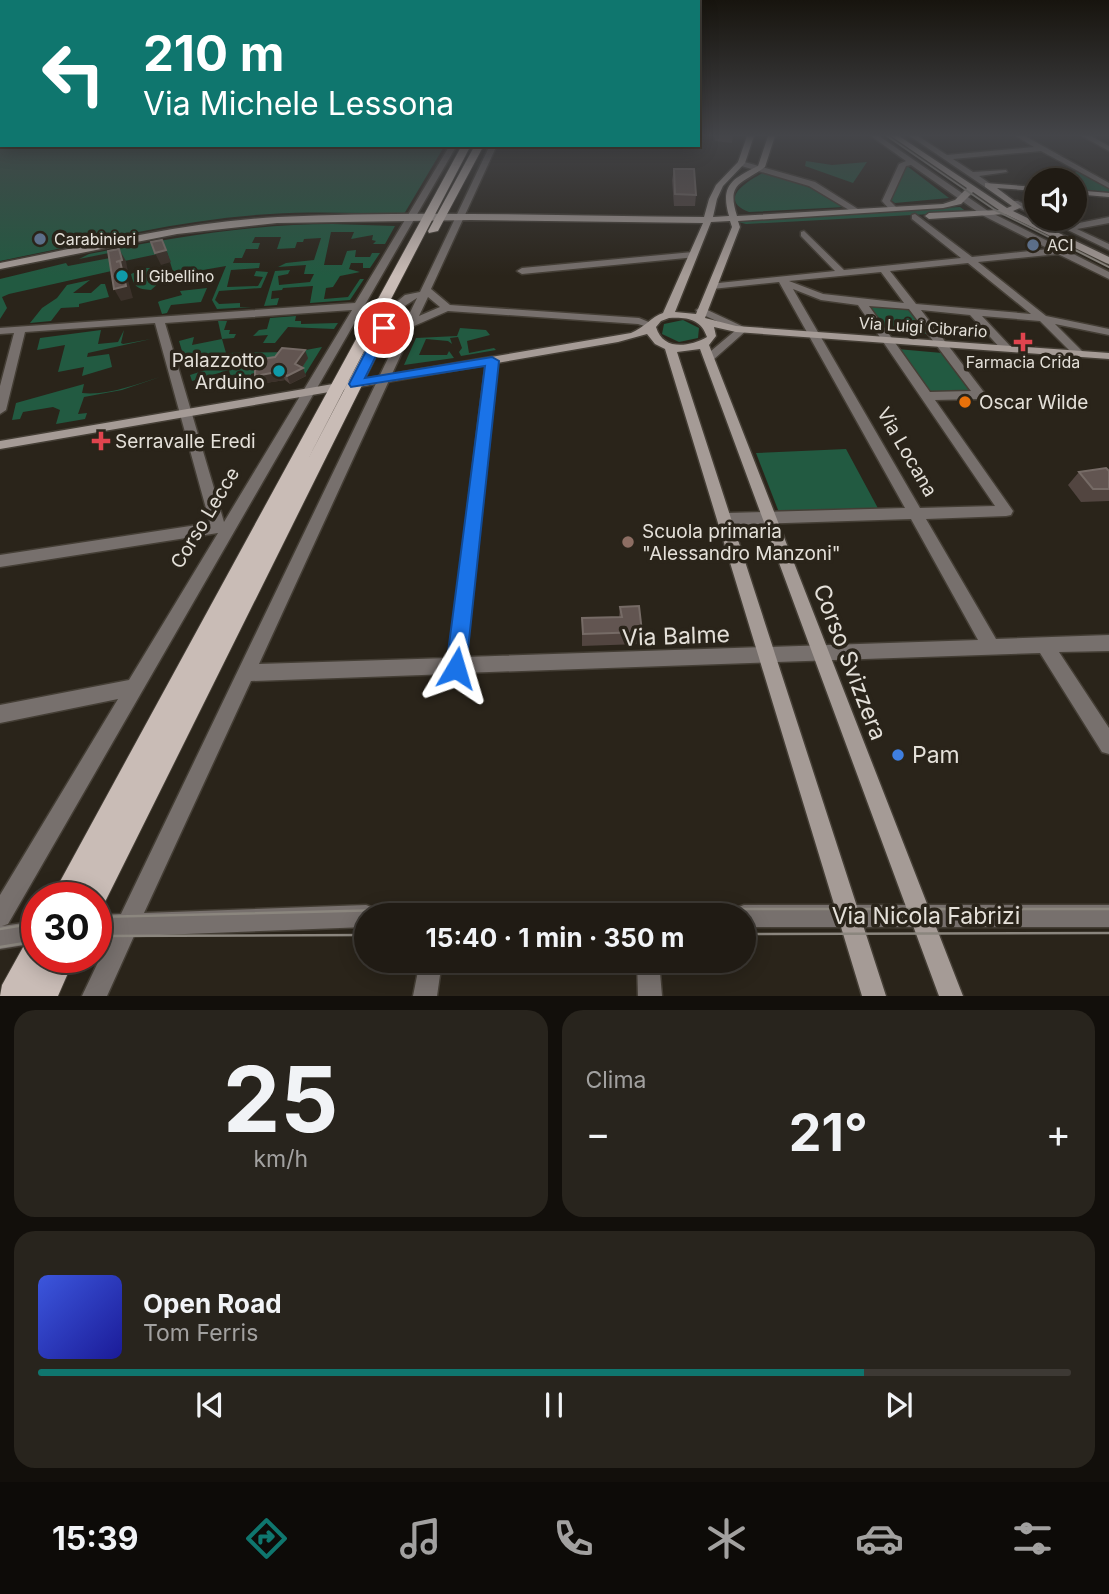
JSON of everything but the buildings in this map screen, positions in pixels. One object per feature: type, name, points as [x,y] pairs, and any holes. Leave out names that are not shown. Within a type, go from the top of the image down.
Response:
[{"type":"main road","points":[[100,882],[347,386],[393,309],[451,182]]},
{"type":"main road","points":[[74,882],[457,182]]},
{"type":"main road","points":[[13,996],[25,973]]},
{"type":"main road","points":[[42,996],[53,973]]},
{"type":"street","name":"Corso Lecce","points":[[0,916],[224,527],[310,392],[432,182]]},
{"type":"street","points":[[94,996],[476,182]]},
{"type":"street","points":[[0,446],[631,336],[668,315],[722,182]]},
{"type":"street","points":[[701,317],[734,222],[728,200],[735,182]]},
{"type":"street","points":[[807,182],[857,211]]},
{"type":"street","points":[[894,209],[886,201],[895,182]]},
{"type":"street","points":[[940,182],[985,214],[1109,276]]},
{"type":"street","points":[[964,182],[1007,212],[1109,261]]},
{"type":"street","points":[[984,182],[1024,207]]},
{"type":"street","points":[[734,222],[949,205],[972,188],[988,185],[1024,188]]},
{"type":"street","points":[[1087,193],[1109,195]]},
{"type":"street","points":[[0,266],[153,235],[226,224],[299,219],[458,219],[469,223],[706,223],[985,214],[1007,212],[1018,207],[1015,203]]},
{"type":"street","points":[[915,217],[1043,318],[1079,354]]},
{"type":"street","points":[[1087,224],[1109,220]]},
{"type":"street","points":[[1075,231],[1109,247]]},
{"type":"street","points":[[804,234],[842,273]]},
{"type":"street","points":[[712,286],[785,282],[842,273],[1059,251]]},
{"type":"street","points":[[522,271],[693,255]]},
{"type":"street","points":[[884,269],[980,395],[926,396]]},
{"type":"street","points":[[785,282],[821,297],[1043,318],[1109,332]]},
{"type":"street","name":"Via Locana","points":[[785,282],[992,648]]},
{"type":"street","points":[[424,292],[447,308]]},
{"type":"street","points":[[393,309],[409,297],[424,292]]},
{"type":"street","points":[[727,519],[1006,511],[861,302]]},
{"type":"street","points":[[0,331],[361,306]]},
{"type":"street","points":[[410,324],[447,308],[624,320],[651,326]]},
{"type":"street","points":[[973,312],[1006,348]]},
{"type":"street","name":"Via Luigi Cibrario","points":[[668,315],[701,317],[740,329],[1109,356]]},
{"type":"street","name":"Corso Svizzera","points":[[701,317],[711,331],[708,347],[819,653],[951,996]]},
{"type":"street","points":[[0,561],[224,527],[186,413],[159,320]]},
{"type":"street","points":[[624,320],[634,327],[631,336]]},
{"type":"street","points":[[651,326],[650,331],[663,344],[727,519],[766,655],[874,996]]},
{"type":"street","points":[[708,347],[740,329]]},
{"type":"street","name":"Via Luigi Cibrario","points":[[631,336],[688,349],[708,347],[740,329]]},
{"type":"street","points":[[0,410],[20,330]]},
{"type":"street","points":[[456,668],[492,361]]},
{"type":"street","name":"Via Balme","points":[[245,673],[456,668],[1109,643]]},
{"type":"street","points":[[1045,646],[1109,745]]},
{"type":"street","points":[[0,714],[134,687]]},
{"type":"street","points":[[112,925],[354,916]]},
{"type":"street","name":"Via Nicola Fabrizi","points":[[756,916],[1109,916]]},
{"type":"street","points":[[0,939],[21,935]]},
{"type":"street","points":[[425,996],[429,973]]},
{"type":"street","points":[[649,973],[650,996]]},
{"type":"green space","points":[[0,182],[423,182],[404,214],[337,212],[236,217],[134,233],[0,261]]},
{"type":"green space","points":[[748,182],[795,182],[822,192],[845,207],[749,212],[735,201],[735,196]]},
{"type":"green space","points":[[899,182],[929,182],[949,198],[895,203],[891,200]]},
{"type":"green space","points":[[1087,182],[1097,182],[1109,189],[1109,192],[1087,190]]},
{"type":"green space","points":[[960,207],[967,212],[746,224],[738,222],[743,219]]},
{"type":"green space","points":[[271,226],[395,226],[385,244],[373,244],[376,241],[372,240],[373,235],[351,239],[354,232],[331,232],[324,265],[342,265],[347,251],[356,250],[355,257],[370,257],[372,253],[380,253],[370,268],[363,268],[363,263],[351,263],[349,269],[360,272],[340,276],[333,287],[326,288],[324,299],[348,297],[360,279],[364,279],[350,300],[310,303],[313,286],[283,288],[272,291],[271,299],[279,298],[277,305],[264,306],[275,271],[290,270],[288,274],[278,276],[279,285],[310,282],[314,274],[304,274],[306,265],[278,267],[286,263],[314,260],[321,238],[304,239],[303,242],[297,242],[295,248],[277,249],[281,237],[255,237],[252,243],[260,243],[258,249],[246,249],[242,258],[235,258],[233,263],[260,263],[259,268],[231,270],[227,287],[258,286],[263,277],[254,276],[256,271],[268,272],[261,288],[219,291],[215,300],[219,304],[240,303],[240,307],[252,307],[217,309],[212,300],[226,266],[174,275],[167,252],[115,263],[116,270],[9,294],[2,297],[7,308],[0,319],[0,279],[66,263],[68,266],[110,258],[109,253],[79,259],[89,254],[180,237]]},
{"type":"green space","points":[[145,268],[157,268],[159,281],[151,290],[135,285],[132,278],[131,274]]},
{"type":"green space","points":[[90,280],[73,293],[91,293],[101,284],[105,284],[109,297],[79,304],[79,307],[61,308],[51,321],[30,323],[67,285]]},
{"type":"green space","points":[[207,288],[201,302],[171,305],[167,313],[162,314],[158,302],[182,295],[180,291]]},
{"type":"green space","points":[[867,306],[908,309],[927,334],[885,331]]},
{"type":"green space","points":[[296,316],[295,321],[301,321],[301,324],[338,323],[334,329],[288,327],[275,343],[263,343],[268,335],[253,336],[259,330],[267,329],[270,318]]},
{"type":"green space","points":[[683,320],[699,328],[698,338],[679,342],[662,334],[664,324]]},
{"type":"green space","points":[[218,321],[227,321],[224,330],[230,330],[229,334],[236,334],[234,338],[222,339]]},
{"type":"green space","points":[[460,328],[486,330],[490,335],[467,341],[469,353],[494,348],[496,350],[461,356],[459,352],[462,348],[458,337],[450,338],[452,344],[448,341],[426,339],[419,355],[447,355],[449,351],[454,358],[404,365],[416,338],[457,336]]},
{"type":"green space","points":[[101,330],[98,344],[118,342],[124,330],[123,344],[151,339],[88,353],[87,357],[109,354],[112,367],[82,376],[84,367],[58,372],[65,345],[37,350],[40,338]]},
{"type":"green space","points":[[194,337],[192,345],[222,339],[226,353],[295,352],[322,347],[304,376],[298,373],[308,358],[251,374],[251,379],[232,382],[229,370],[192,381],[190,375],[218,366],[210,354],[185,361],[179,341]]},
{"type":"green space","points":[[897,349],[942,353],[973,392],[926,393]]},
{"type":"green space","points":[[160,377],[122,390],[84,397],[78,414],[87,413],[85,419],[56,424],[60,410],[53,407],[23,412],[20,419],[12,420],[16,403],[84,384],[82,393],[102,393]]},
{"type":"green space","points":[[846,449],[880,512],[780,515],[756,453]]},
{"type":"tram line","points":[[955,182],[995,210],[1109,267]]},
{"type":"tram line","points":[[112,917],[427,909],[1109,909]]},
{"type":"tram line","points":[[0,929],[21,926]]},
{"type":"tram line","points":[[756,934],[1109,933]]},
{"type":"tram line","points":[[112,936],[354,935]]},
{"type":"tram line","points":[[0,947],[21,944]]},
{"type":"place","name":"Carabinieri","points":[[40,239]]},
{"type":"place","name":"ACI","points":[[1033,245]]},
{"type":"place","name":"Il Gibellino","points":[[122,276]]},
{"type":"place","name":"Farmacia Crida","points":[[1023,342]]},
{"type":"place","name":"Palazzotto Arduino","points":[[279,371]]},
{"type":"place","name":"Oscar Wilde","points":[[965,402]]},
{"type":"place","name":"Serravalle Eredi","points":[[101,441]]},
{"type":"place","name":"Scuola primaria \"Alessandro Manzoni\"","points":[[628,542]]},
{"type":"place","name":"Pam","points":[[898,755]]},
{"type":"route","points":[[384,328],[355,384],[492,361],[456,668]]}]
